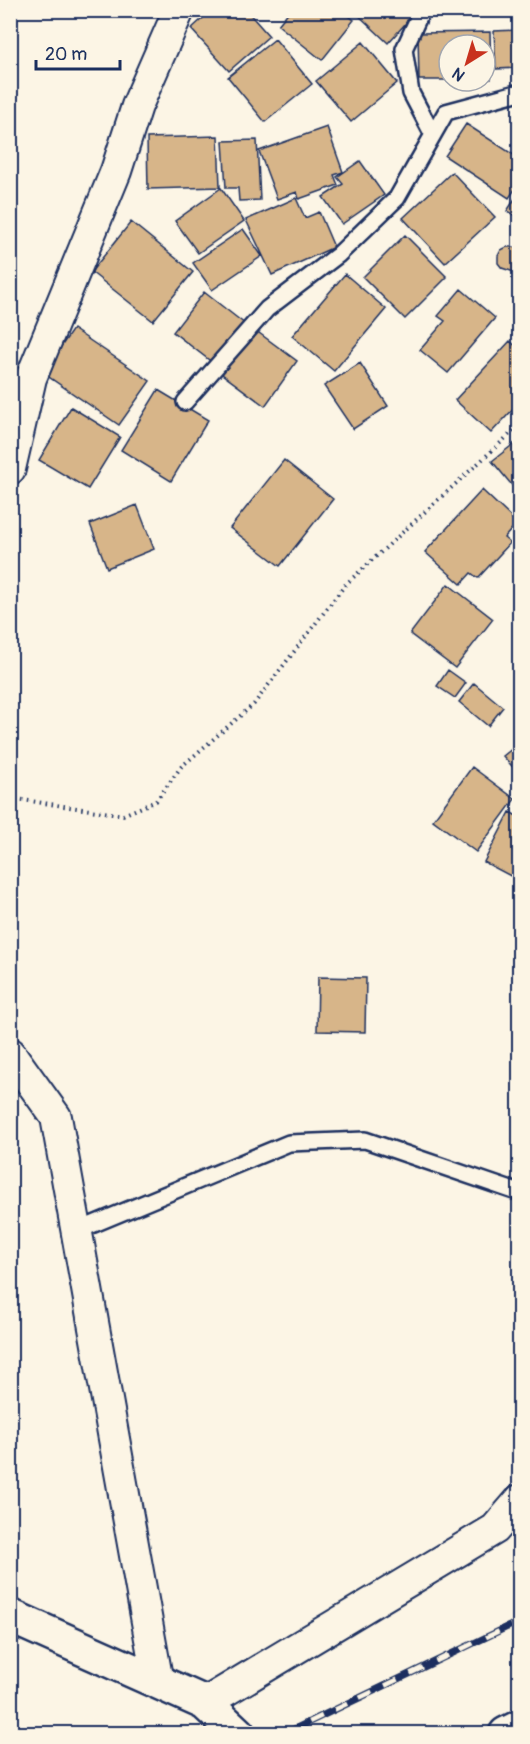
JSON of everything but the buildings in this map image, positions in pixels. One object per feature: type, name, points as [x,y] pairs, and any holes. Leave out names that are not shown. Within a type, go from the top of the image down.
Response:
[{"type":"street","points":[[10,468],[31,378],[116,171],[137,106],[179,10]]},
{"type":"street","points":[[10,1053],[56,1117],[158,1683]]},
{"type":"street","points":[[205,1703],[495,1529],[519,1500]]},
{"type":"street","points":[[10,1616],[205,1703],[238,1734]]},
{"type":"street","points":[[506,1734],[519,1727]]},
{"type":"lane","points":[[422,10],[404,49],[411,93],[433,135]]},
{"type":"lane","points":[[185,402],[267,309],[338,255],[397,198],[446,112],[519,92]]},
{"type":"lane","points":[[76,1231],[289,1143],[365,1140],[519,1192]]},
{"type":"path","points":[[10,798],[123,815],[156,801],[181,767],[254,704],[345,585],[519,425]]},
{"type":"railway","points":[[284,1734],[520,1621]]}]
